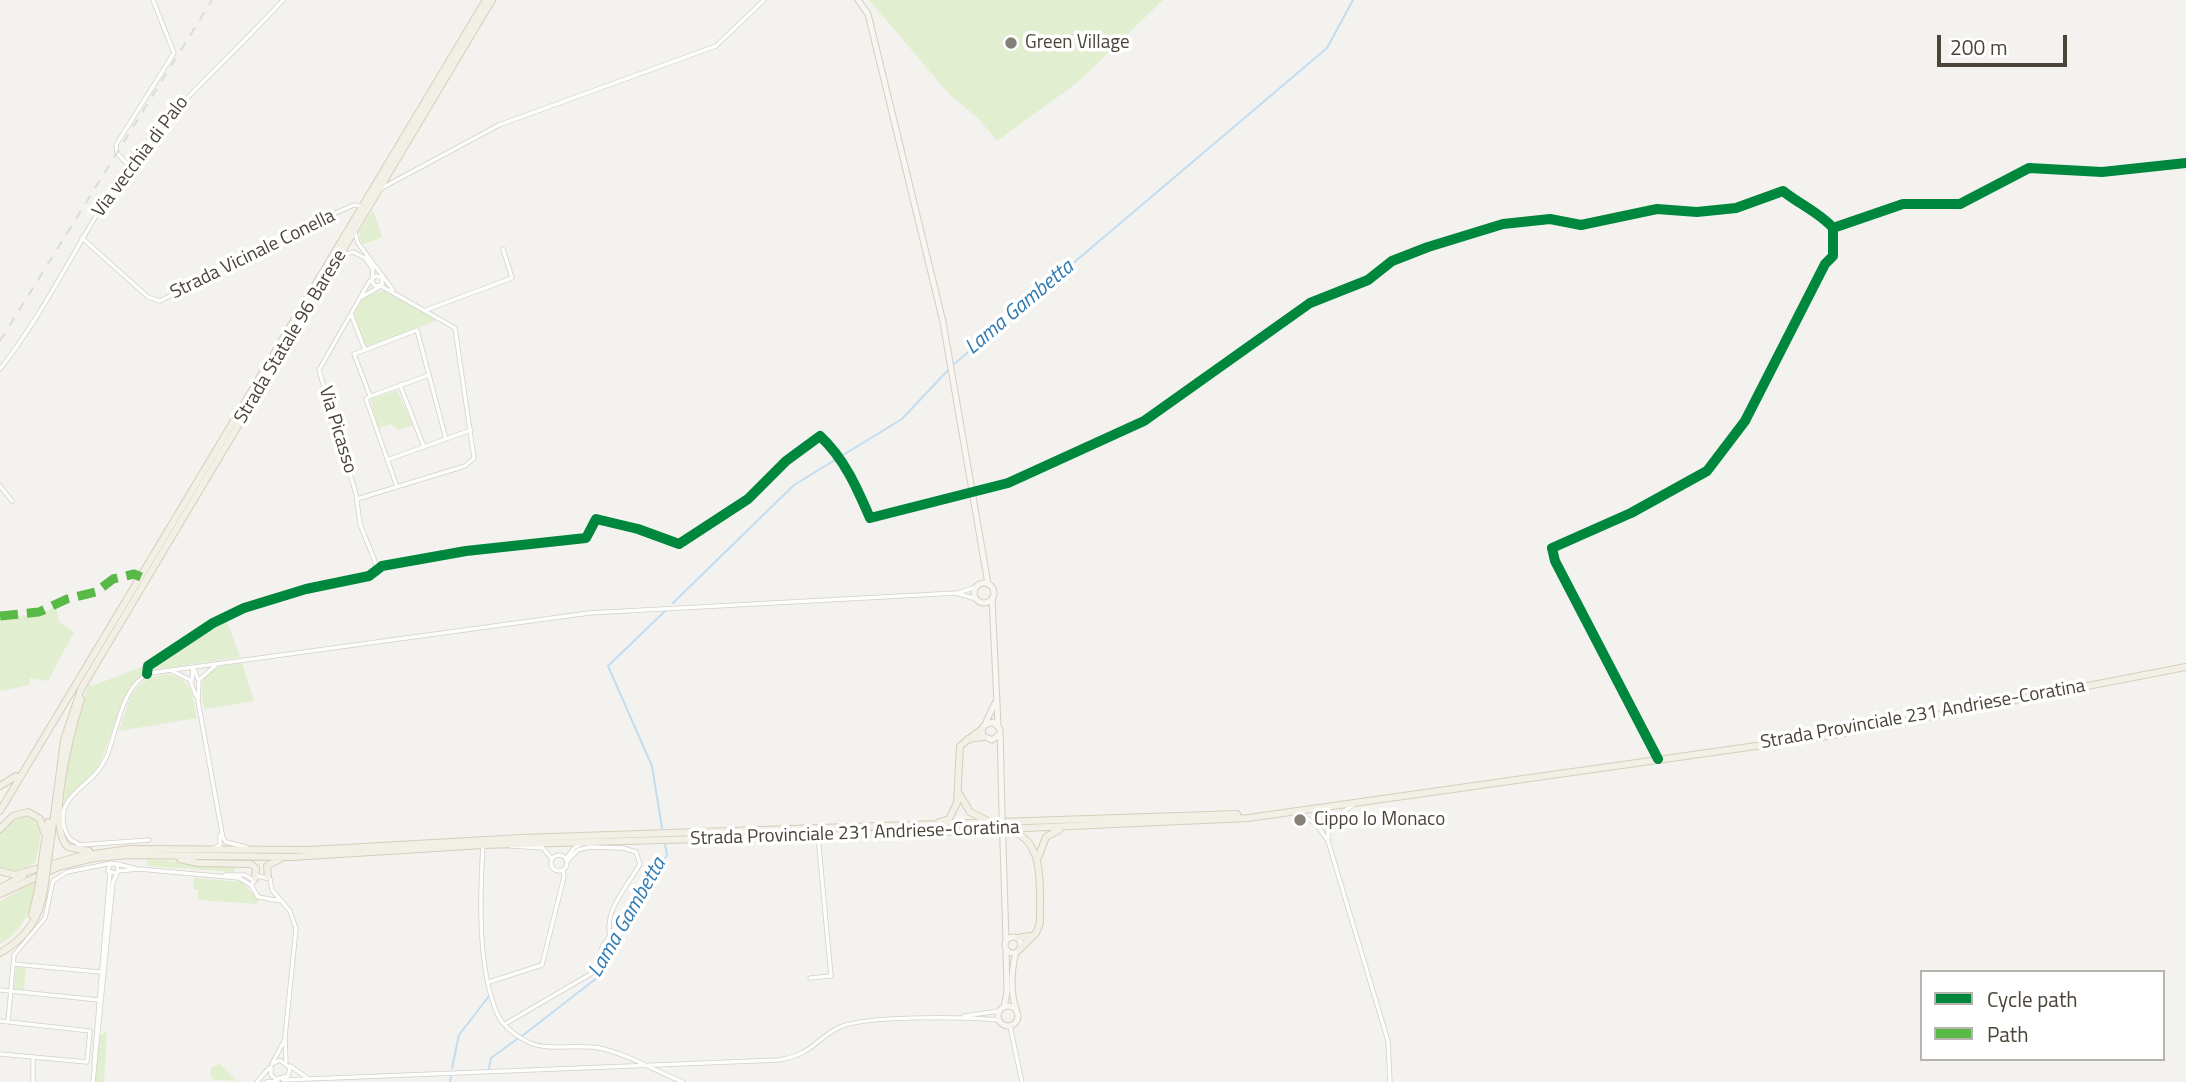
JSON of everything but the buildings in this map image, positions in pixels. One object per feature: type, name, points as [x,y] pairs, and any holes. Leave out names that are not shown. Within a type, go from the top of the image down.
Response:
[{"type":"main road","name":"Strada Statale 96 Barese","points":[[87,673],[486,0]]},
{"type":"main road","name":"Strada Statale 96 Barese","points":[[87,673],[492,0]]},
{"type":"main road","points":[[858,0],[868,14],[926,248],[952,365],[984,565],[988,584],[992,588],[1007,919],[1007,992],[999,1020],[1010,1026],[1018,1019],[1012,998],[1012,969],[1021,945],[1007,919]]},
{"type":"main road","points":[[984,565],[977,585],[978,600],[993,619]]},
{"type":"main road","points":[[977,585],[988,584]]},
{"type":"main road","points":[[978,600],[992,598]]},
{"type":"main road","name":"Strada Provinciale 231 Andriese-Coratina","points":[[50,867],[87,854],[129,849],[269,852],[521,838],[915,827],[1072,827],[1199,821],[1296,812],[1843,734],[2186,667]]},
{"type":"main road","points":[[0,786],[14,778],[87,673]]},
{"type":"main road","points":[[87,673],[66,755],[59,832],[64,843],[77,850],[129,849]]},
{"type":"main road","points":[[0,951],[27,925],[41,890],[64,740],[87,673]]},
{"type":"main road","points":[[915,827],[949,819],[957,803],[957,753],[966,739],[983,726],[997,700]]},
{"type":"main road","points":[[983,726],[998,725]]},
{"type":"main road","points":[[983,726],[986,739],[999,762]]},
{"type":"main road","points":[[966,739],[986,739],[999,735]]},
{"type":"main road","points":[[0,811],[38,746]]},
{"type":"main road","points":[[958,791],[970,812],[995,827],[1026,838],[1037,860]]},
{"type":"main road","points":[[0,829],[18,814],[33,813],[43,823],[45,852]]},
{"type":"main road","name":"Strada Provinciale 231 Andriese-Coratina","points":[[50,867],[106,857],[292,857],[483,845],[818,836],[1285,813]]},
{"type":"main road","points":[[1018,951],[1040,923],[1037,860],[1046,836],[1054,831],[1072,827]]},
{"type":"main road","points":[[161,855],[198,863],[251,864],[256,868],[254,879]]},
{"type":"main road","points":[[268,877],[270,863],[292,857]]},
{"type":"main road","points":[[0,871],[13,875],[50,867]]},
{"type":"main road","points":[[0,896],[50,867]]},
{"type":"main road","points":[[0,888],[50,867]]},
{"type":"main road","points":[[1006,941],[1032,935]]},
{"type":"main road","points":[[1006,949],[1018,951]]},
{"type":"main road","points":[[1002,1009],[1016,1009]]},
{"type":"street","points":[[129,166],[115,148],[174,53],[153,0]]},
{"type":"street","name":"Via vecchia di Palo","points":[[0,369],[57,284],[82,238],[129,166],[197,85],[283,0]]},
{"type":"street","points":[[379,189],[499,125],[716,46],[764,0]]},
{"type":"street","points":[[1833,228],[1903,204],[1960,204],[2029,168],[2102,172],[2186,163]]},
{"type":"street","points":[[147,674],[148,666],[228,615],[306,589],[369,576],[378,569],[466,551],[586,538],[596,519],[638,529],[679,544],[748,499],[786,461],[820,436],[839,457],[870,517],[1008,483],[1144,421],[1310,303],[1368,280],[1392,261],[1428,247],[1503,225],[1550,219],[1581,225],[1657,209],[1697,212],[1723,209],[1783,191],[1800,205],[1825,219],[1833,228],[1833,256],[1825,264],[1769,380],[1745,421],[1707,471],[1631,513],[1552,548],[1566,583],[1657,759]]},
{"type":"street","name":"Strada Vicinale Conella","points":[[82,238],[148,297],[160,300],[209,278],[303,227],[354,205],[362,206]]},
{"type":"street","points":[[356,226],[356,239],[394,291]]},
{"type":"street","points":[[426,310],[512,278],[503,249]]},
{"type":"street","points":[[337,259],[349,251],[361,255],[371,265],[372,284],[394,291],[455,328],[474,458],[465,466],[357,499]]},
{"type":"street","points":[[373,278],[377,275],[382,278]]},
{"type":"street","name":"Via Picasso","points":[[373,278],[319,370],[357,499],[360,524],[378,569]]},
{"type":"street","points":[[360,298],[380,286],[382,278]]},
{"type":"street","points":[[351,314],[365,350]]},
{"type":"street","points":[[370,396],[354,354],[417,330],[446,439]]},
{"type":"street","points":[[397,487],[366,399],[429,375]]},
{"type":"street","points":[[400,385],[424,447]]},
{"type":"street","points":[[387,460],[471,430]]},
{"type":"street","points":[[0,486],[12,501]]},
{"type":"street","points":[[149,840],[80,845],[70,839],[63,823],[67,803],[102,767],[132,689],[147,674],[590,613],[956,593],[977,585]]},
{"type":"street","points":[[956,593],[978,600]]},
{"type":"street","points":[[196,685],[205,671],[221,663]]},
{"type":"street","points":[[193,667],[220,845],[202,851]]},
{"type":"street","points":[[163,671],[180,673],[196,685]]},
{"type":"street","points":[[1328,841],[1329,831],[1339,815],[1354,804]]},
{"type":"street","points":[[1320,809],[1329,831]]},
{"type":"street","points":[[1320,809],[1320,828]]},
{"type":"street","points":[[1296,812],[1320,828],[1328,841],[1388,1041],[1390,1082]]},
{"type":"street","points":[[219,826],[226,842],[269,852]]},
{"type":"street","points":[[810,978],[831,976],[818,836]]},
{"type":"street","points":[[489,982],[542,965],[566,859],[575,847],[599,841]]},
{"type":"street","points":[[506,844],[516,848],[543,848],[552,858],[554,869],[563,870]]},
{"type":"street","points":[[483,845],[480,891],[489,982],[498,1016],[520,1037],[539,1046],[577,1045],[601,1048],[625,1055],[643,1066],[683,1082]]},
{"type":"street","points":[[505,1024],[594,972],[603,944],[610,936],[608,925],[611,911],[640,864],[636,852],[613,847],[582,848],[566,859]]},
{"type":"street","points":[[552,858],[559,854],[566,859]]},
{"type":"street","points":[[100,1000],[109,872],[115,864]]},
{"type":"street","points":[[93,1082],[100,1000],[117,872],[115,864]]},
{"type":"street","points":[[8,1022],[14,955],[45,918],[56,877],[95,865],[115,864],[139,869],[215,875],[239,878],[251,885],[255,895],[285,904]]},
{"type":"street","points":[[95,865],[109,872],[139,869]]},
{"type":"street","points":[[215,875],[240,875],[254,879],[268,877],[272,890],[294,918],[296,934],[285,1037],[289,1074],[281,1080]]},
{"type":"street","points":[[251,885],[254,879]]},
{"type":"street","points":[[266,897],[272,890]]},
{"type":"street","points":[[13,964],[100,972]]},
{"type":"street","points":[[0,990],[100,1000]]},
{"type":"street","points":[[958,1018],[1002,1009]]},
{"type":"street","points":[[266,1082],[779,1060],[795,1058],[814,1048],[840,1027],[858,1022],[958,1018],[999,1020]]},
{"type":"street","points":[[0,1021],[90,1031],[87,1062],[0,1054]]},
{"type":"street","points":[[1010,1026],[1022,1082]]},
{"type":"street","points":[[257,1082],[271,1065],[285,1037]]},
{"type":"street","points":[[88,1047],[94,1064]]},
{"type":"street","points":[[33,1057],[33,1082]]},
{"type":"street","points":[[271,1065],[280,1060],[311,1080]]},
{"type":"street","points":[[271,1065],[271,1075],[281,1080]]},
{"type":"green space","name":"Green Village","points":[[869,0],[1163,0],[1078,82],[997,141],[978,118],[949,94]]},
{"type":"green space","points":[[373,210],[382,237],[362,245],[359,232]]},
{"type":"green space","points":[[385,290],[437,320],[366,348],[353,314],[365,296]]},
{"type":"green space","points":[[397,390],[413,425],[399,430],[390,424],[377,429],[371,399]]},
{"type":"green space","points":[[56,605],[59,622],[74,632],[48,681],[30,678],[30,685],[0,691],[0,618],[44,613]]},
{"type":"green space","points":[[226,619],[240,657],[152,670],[154,666]]},
{"type":"green space","points":[[242,663],[254,701],[204,709],[202,686],[207,674],[220,667]]},
{"type":"green space","points":[[144,666],[144,672],[130,686],[98,767],[63,807],[68,761],[88,684],[92,686]]},
{"type":"green space","points":[[166,674],[181,679],[190,689],[197,718],[119,731],[129,700],[138,686]]},
{"type":"green space","points":[[29,816],[35,820],[40,830],[35,863],[14,871],[0,868],[0,833],[18,817]]},
{"type":"green space","points":[[147,858],[198,865],[235,866],[234,872],[147,866]]},
{"type":"green space","points":[[194,878],[242,882],[259,900],[257,904],[198,900],[198,890],[193,889]]},
{"type":"green space","points":[[36,881],[26,917],[16,932],[0,944],[0,901]]},
{"type":"green space","points":[[16,967],[26,968],[24,990],[14,989]]},
{"type":"green space","points":[[107,1031],[104,1082],[95,1082],[99,1036]]},
{"type":"green space","points":[[220,1064],[236,1080],[249,1081],[214,1080],[210,1075],[211,1068]]},
{"type":"waterway","name":"Lama Gambetta","points":[[953,365],[1327,48],[1353,0]]},
{"type":"waterway","name":"Lama Gambetta","points":[[673,603],[794,485],[902,419],[949,369]]},
{"type":"waterway","name":"Lama Gambetta","points":[[662,828],[652,766],[608,666],[665,611]]},
{"type":"waterway","name":"Lama Gambetta","points":[[522,1036],[598,977],[667,855],[665,844]]},
{"type":"waterway","points":[[452,1068],[459,1035],[489,996]]},
{"type":"waterway","name":"Lama Gambetta","points":[[489,1068],[491,1058],[517,1039]]},
{"type":"waterway","points":[[450,1082],[451,1077]]},
{"type":"railway","points":[[0,341],[212,0]]},
{"type":"marked path","points":[[0,616],[39,612],[67,599],[96,592],[113,579],[134,574],[141,577]]},
{"type":"cycle path","points":[[1658,759],[1555,561],[1552,548],[1631,513],[1707,471],[1745,421],[1825,264],[1833,256],[1833,228],[1903,204],[1960,204],[2029,168],[2102,172],[2186,163]]},
{"type":"cycle path","points":[[147,674],[148,666],[213,623],[244,608],[306,589],[369,576],[382,566],[466,551],[586,538],[596,519],[638,529],[679,544],[748,499],[786,461],[820,436],[843,464],[870,518],[1008,483],[1144,421],[1310,303],[1368,280],[1392,261],[1503,224],[1550,219],[1581,225],[1657,209],[1697,212],[1736,208],[1783,191],[1833,228]]},
{"type":"place","name":"Green Village","points":[[1011,43]]},
{"type":"place","name":"Cippo lo Monaco","points":[[1300,820]]}]
